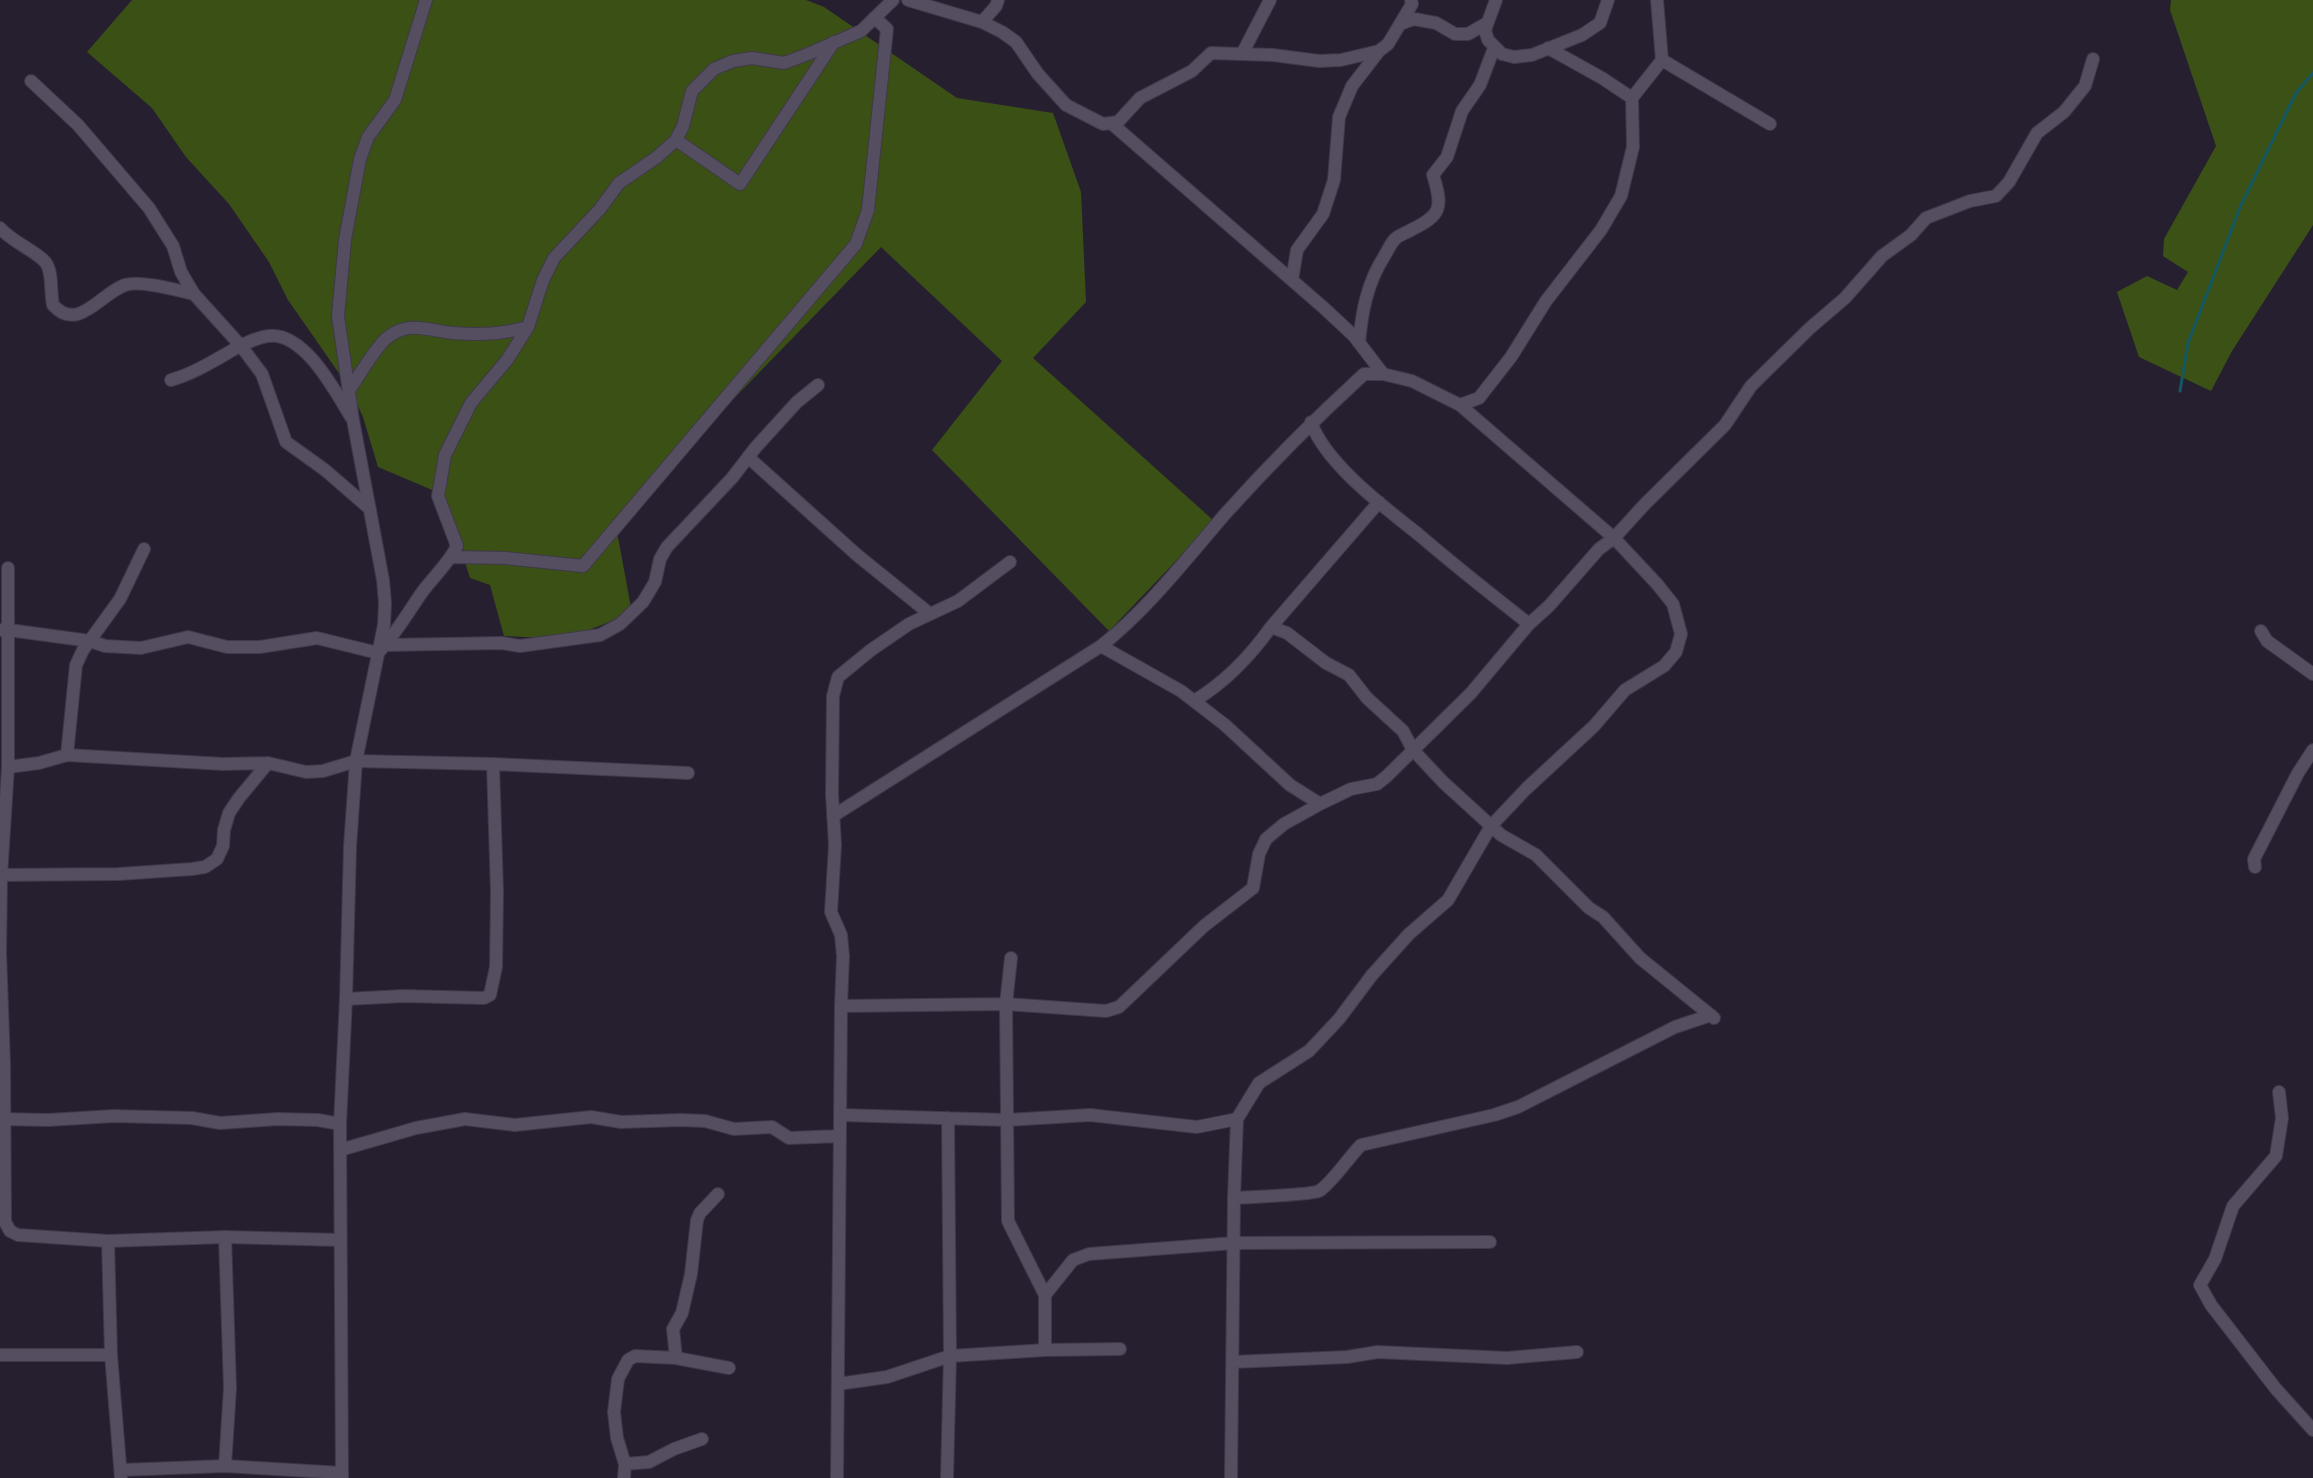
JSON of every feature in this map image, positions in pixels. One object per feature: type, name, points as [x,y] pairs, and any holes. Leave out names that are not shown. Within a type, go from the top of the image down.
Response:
[{"type":"street","points":[[108,1241],[111,1354],[121,1474],[225,1466],[342,1475],[340,1124],[350,847],[356,761],[382,649],[385,603],[353,420],[338,316],[345,240],[360,159],[368,137],[395,100],[426,0]]},
{"type":"street","points":[[382,649],[424,589],[452,557],[457,546],[454,532],[438,496],[445,455],[471,403],[507,360],[528,327],[543,280],[554,258],[600,209],[619,183],[657,157],[676,140],[683,126],[692,91],[714,69],[733,61],[752,58],[784,63],[855,34],[893,0]]},
{"type":"street","points":[[908,0],[982,22],[1016,42],[1052,91],[1066,105],[1103,124],[1118,122],[1140,98],[1192,71],[1211,53],[1273,55],[1319,61],[1341,60],[1379,51]]},
{"type":"street","points":[[982,22],[996,6],[998,0]]},
{"type":"street","points":[[1242,54],[1270,0]]},
{"type":"street","points":[[1292,280],[1297,250],[1323,214],[1334,180],[1339,117],[1352,86],[1379,51],[1388,44],[1412,4],[1411,0]]},
{"type":"street","points":[[1496,0],[1485,30],[1488,40],[1502,54],[1514,57],[1532,55],[1582,35],[1599,23],[1608,0]]},
{"type":"street","points":[[1460,405],[1479,398],[1511,357],[1546,301],[1602,230],[1621,195],[1633,147],[1632,98],[1662,60],[1657,0]]},
{"type":"street","points":[[452,557],[505,558],[583,566],[856,244],[868,210],[887,29],[874,18]]},
{"type":"street","points":[[1400,24],[1414,19],[1436,23],[1455,34],[1468,34],[1487,23]]},
{"type":"street","points":[[676,140],[740,184],[834,42]]},
{"type":"street","points":[[1359,343],[1362,309],[1371,281],[1395,238],[1428,222],[1436,212],[1440,198],[1433,175],[1447,157],[1462,111],[1480,85],[1494,48]]},
{"type":"street","points":[[1548,48],[1602,78],[1632,98]]},
{"type":"street","points":[[841,1006],[1006,1004],[1106,1011],[1119,1007],[1204,926],[1253,888],[1259,854],[1266,839],[1284,825],[1320,804],[1351,789],[1377,784],[1471,693],[1529,624],[1549,606],[1599,549],[1614,538],[1725,425],[1751,386],[1810,328],[1845,298],[1882,256],[1911,236],[1926,218],[1970,201],[1996,196],[2009,182],[2037,133],[2064,112],[2085,86],[2094,59]]},
{"type":"street","points":[[1662,60],[1770,124]]},
{"type":"street","points":[[31,81],[78,125],[149,207],[173,246],[181,272],[194,294],[241,346],[262,374],[286,442],[325,470],[370,508]]},
{"type":"street","points":[[1111,123],[1292,280],[1359,343],[1383,374]]},
{"type":"street","points":[[0,228],[8,237],[45,262],[49,271],[53,305],[64,314],[77,314],[92,308],[107,295],[126,285],[143,285],[194,294]]},
{"type":"street","points":[[350,389],[386,338],[403,328],[425,327],[452,333],[502,334],[528,327]]},
{"type":"street","points":[[171,380],[192,374],[241,346],[269,336],[284,338],[299,346],[318,366],[353,420]]},
{"type":"street","points":[[833,816],[1101,646],[1155,595],[1227,512],[1311,422],[1364,374],[1383,374],[1412,381],[1460,405],[1614,538],[1673,604],[1681,634],[1676,652],[1664,666],[1625,690],[1594,726],[1526,789],[1491,826],[1448,900],[1408,934],[1372,975],[1339,1019],[1309,1051],[1259,1083],[1237,1119],[1231,1478]]},
{"type":"street","points":[[4,630],[90,641],[105,646],[141,648],[188,636],[227,647],[260,647],[317,638],[382,649],[502,643],[520,646],[600,635],[620,624],[643,602],[655,582],[660,559],[667,547],[732,478],[797,402],[818,386]]},
{"type":"street","points":[[1311,422],[1316,436],[1326,448],[1345,470],[1379,502],[1529,624]]},
{"type":"street","points":[[748,457],[857,555],[930,614]]},
{"type":"street","points":[[1194,700],[1210,691],[1261,640],[1379,502]]},
{"type":"street","points":[[67,755],[76,665],[120,599],[144,549]]},
{"type":"street","points":[[837,1478],[843,956],[841,935],[831,912],[835,845],[833,696],[838,677],[871,650],[909,624],[958,601],[1010,562]]},
{"type":"street","points":[[8,568],[4,630],[8,767],[0,876],[5,1222],[10,1232],[18,1235],[108,1241],[225,1237],[340,1240]]},
{"type":"street","points":[[1234,1198],[1318,1191],[1334,1177],[1361,1145],[1494,1115],[1518,1107],[1675,1027],[1712,1016],[1640,958],[1603,917],[1588,908],[1536,855],[1501,835],[1443,782],[1413,750],[1403,731],[1367,698],[1349,675],[1326,663],[1287,633],[1271,627]]},
{"type":"street","points":[[2261,632],[2267,641],[2313,674]]},
{"type":"street","points":[[1101,646],[1194,700],[1225,725],[1290,785],[1320,804]]},
{"type":"street","points":[[2255,867],[2254,859],[2298,773],[2313,750]]},
{"type":"street","points":[[8,767],[39,764],[67,755],[223,764],[268,763],[306,772],[322,771],[356,761],[688,772]]},
{"type":"street","points":[[0,876],[129,873],[205,867],[217,859],[223,846],[224,831],[234,805],[268,763]]},
{"type":"street","points":[[346,999],[403,996],[484,998],[490,995],[495,978],[496,945],[493,764]]},
{"type":"street","points":[[1011,958],[1006,1004],[1008,1221],[1045,1295],[1044,1350]]},
{"type":"street","points":[[2279,1092],[2282,1118],[2276,1155],[2233,1206],[2215,1259],[2200,1285],[2211,1305],[2276,1389],[2313,1430]]},
{"type":"street","points":[[841,1115],[1007,1120],[1089,1115],[1197,1127],[1237,1119]]},
{"type":"street","points":[[3,1119],[70,1119],[114,1116],[192,1118],[220,1123],[278,1119],[318,1120],[340,1124]]},
{"type":"street","points":[[340,1150],[416,1128],[465,1119],[515,1125],[591,1117],[621,1122],[705,1121],[734,1129],[772,1127],[789,1138],[840,1136]]},
{"type":"street","points":[[947,1478],[950,1356],[948,1119]]},
{"type":"street","points":[[676,1358],[674,1329],[682,1313],[691,1274],[697,1220],[700,1213],[718,1194]]},
{"type":"street","points":[[225,1237],[230,1388],[225,1466]]},
{"type":"street","points":[[1045,1295],[1073,1260],[1089,1254],[1234,1243],[1490,1242]]},
{"type":"street","points":[[838,1384],[887,1377],[950,1356],[1120,1348]]},
{"type":"street","points":[[1233,1362],[1347,1357],[1378,1352],[1507,1358],[1577,1352]]},
{"type":"street","points":[[0,1355],[111,1354]]},
{"type":"street","points":[[624,1478],[625,1464],[617,1438],[614,1412],[615,1391],[622,1368],[635,1356],[676,1358],[729,1368]]},
{"type":"street","points":[[625,1464],[649,1462],[674,1449],[702,1439]]},
{"type":"green space","points":[[132,0],[806,0],[824,7],[957,98],[1053,113],[1081,192],[1086,302],[1033,358],[1214,521],[1109,631],[932,450],[1002,361],[881,247],[615,521],[632,613],[566,639],[504,636],[490,585],[470,578],[444,495],[378,467],[363,417],[350,389],[288,300],[269,262],[229,204],[186,157],[152,108],[87,52]]},
{"type":"green space","points":[[2171,0],[2313,0],[2313,225],[2232,351],[2211,391],[2139,357],[2117,292],[2147,276],[2177,290],[2188,272],[2163,256],[2164,239],[2216,146],[2170,10]]},
{"type":"waterway","points":[[2180,391],[2188,343],[2241,205],[2296,93],[2313,73]]}]
